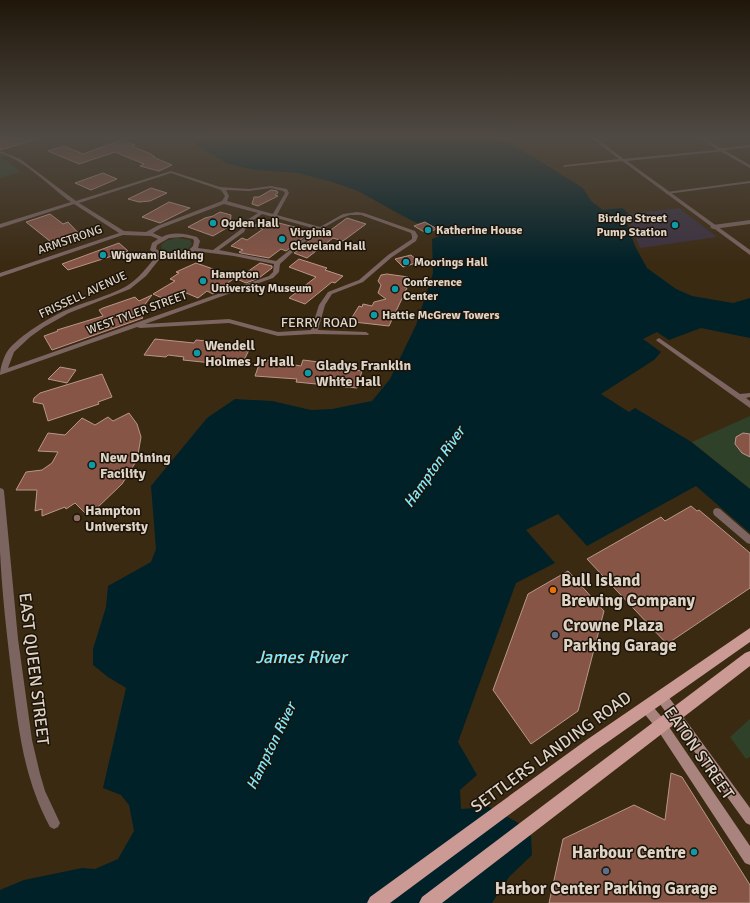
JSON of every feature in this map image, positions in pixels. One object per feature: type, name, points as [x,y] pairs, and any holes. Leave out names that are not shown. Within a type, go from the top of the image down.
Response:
[{"type":"main road","name":"SETTLERS LANDING ROAD","points":[[376,903],[590,746],[750,634]]},
{"type":"main road","points":[[428,903],[750,658]]},
{"type":"main road","name":"EATON STREET","points":[[661,696],[750,819]]},
{"type":"main road","name":"EATON STREET","points":[[646,707],[661,726],[750,858]]},
{"type":"street","points":[[43,179],[73,201],[123,233]]},
{"type":"street","points":[[0,226],[73,201],[147,179]]},
{"type":"street","points":[[194,179],[223,188],[241,190],[271,187],[285,190],[287,193],[274,216]]},
{"type":"street","points":[[649,179],[750,253]]},
{"type":"street","points":[[667,192],[750,182]]},
{"type":"street","points":[[223,188],[227,196],[224,202]]},
{"type":"street","points":[[148,234],[159,227],[224,202],[321,229]]},
{"type":"street","points":[[215,251],[242,231],[246,223],[261,213]]},
{"type":"street","name":"WEST TYLER STREET","points":[[1,373],[271,276],[276,272],[277,263],[321,229],[339,218],[353,213],[365,215],[410,230],[415,234],[415,239],[360,281],[330,293],[322,305],[314,332]]},
{"type":"street","points":[[713,227],[750,222]]},
{"type":"street","name":"ARMSTRONG","points":[[0,275],[123,233],[148,234],[162,238]]},
{"type":"street","points":[[195,248],[197,241],[190,236],[176,235],[162,238],[153,247],[156,253],[160,255],[183,255],[195,248],[277,263]]},
{"type":"street","name":"FRISSELL AVENUE","points":[[1,373],[11,351],[37,329],[67,312],[128,288],[143,276],[160,255]]},
{"type":"street","name":"FERRY ROAD","points":[[129,327],[229,321],[274,334],[314,332],[366,334]]},
{"type":"street","points":[[659,340],[750,405]]},
{"type":"street","points":[[739,397],[750,395]]},
{"type":"street","name":"EAST QUEEN STREET","points":[[0,491],[3,573],[28,750],[39,795],[54,823]]},
{"type":"street","points":[[717,512],[750,540]]},
{"type":"shaded area","points":[[679,208],[717,237],[640,248],[630,223],[617,215]]},
{"type":"green space","points":[[176,238],[190,240],[192,244],[186,250],[178,253],[170,253],[162,250],[161,245],[166,241]]},
{"type":"green space","points":[[750,416],[750,489],[692,442]]},
{"type":"green space","points":[[750,719],[750,757],[746,759],[730,737]]},
{"type":"water","name":"James River","points":[[322,179],[569,179],[583,188],[592,202],[603,210],[622,208],[629,214],[618,216],[627,223],[635,246],[647,268],[676,289],[692,296],[733,303],[750,298],[750,338],[701,328],[669,340],[657,332],[643,339],[661,352],[654,360],[601,394],[629,412],[635,408],[690,441],[750,489],[750,533],[696,486],[587,546],[558,514],[526,530],[555,563],[516,583],[458,742],[477,775],[460,790],[461,809],[489,807],[517,822],[531,836],[532,855],[509,877],[492,903],[0,903],[0,890],[24,880],[82,868],[95,869],[118,859],[134,831],[129,805],[121,795],[103,788],[126,688],[108,677],[93,665],[93,649],[106,607],[108,586],[151,562],[156,549],[151,486],[207,418],[235,399],[272,401],[311,410],[332,409],[372,401],[390,379],[416,325],[433,273],[432,239],[444,234],[425,222],[417,223],[403,216],[358,191]]},
{"type":"building","points":[[86,179],[117,179],[91,190],[75,183]]},
{"type":"building","points":[[151,188],[167,193],[150,201],[139,202],[128,199]]},
{"type":"building","points":[[271,190],[277,191],[278,193],[275,195],[278,196],[258,206],[252,204],[254,197],[259,197]]},
{"type":"building","points":[[169,202],[190,208],[160,223],[142,217]]},
{"type":"building","name":"Ogden Hall","points":[[220,212],[231,215],[230,226],[213,236],[188,227],[205,218]]},
{"type":"building","points":[[50,214],[63,224],[68,222],[84,239],[70,243],[64,238],[51,242],[26,222]]},
{"type":"building","points":[[347,218],[366,224],[343,241],[333,238],[307,258],[294,253],[315,236],[320,238]]},
{"type":"building","name":"Virginia Cleveland Hall","points":[[263,220],[276,225],[279,223],[298,228],[295,230],[308,234],[286,251],[281,249],[269,258],[241,253],[239,252],[243,250],[231,246],[242,238],[247,240],[263,229],[254,226]]},
{"type":"building","name":"Katherine House","points":[[425,222],[437,229],[426,233],[414,226]]},
{"type":"building","name":"Wigwam Building","points":[[119,243],[128,251],[68,270],[62,264]]},
{"type":"building","name":"Moorings Hall","points":[[411,255],[419,262],[403,267],[395,259]]},
{"type":"building","points":[[299,259],[327,268],[325,270],[343,276],[335,283],[332,282],[305,304],[289,298],[316,277],[289,267]]},
{"type":"building","name":"Hampton University Museum","points":[[196,263],[236,277],[213,294],[207,291],[198,298],[184,292],[169,301],[153,294],[175,281],[170,279],[179,273],[176,272]]},
{"type":"building","points":[[260,263],[272,266],[272,268],[259,278],[246,283],[237,279]]},
{"type":"building","points":[[387,274],[408,277],[404,287],[407,288],[389,326],[354,322],[355,320],[351,319],[359,306],[362,307],[363,304],[372,306],[374,302],[386,299],[378,293],[381,285],[378,281],[381,275]]},
{"type":"building","points":[[152,295],[138,312],[143,318],[52,350],[44,336],[58,331],[57,330],[103,316],[99,310],[103,308],[135,297],[139,301]]},
{"type":"building","name":"Wendell Holmes Jr Hall","points":[[155,339],[194,343],[196,340],[218,342],[216,345],[249,350],[241,366],[183,360],[184,357],[168,355],[166,357],[144,355]]},
{"type":"building","name":"Gladys Franklin White Hall","points":[[261,359],[301,366],[303,360],[327,363],[325,366],[362,371],[357,388],[296,382],[297,379],[255,376]]},
{"type":"building","points":[[60,367],[76,370],[67,383],[48,379]]},
{"type":"building","points":[[102,374],[112,397],[98,402],[99,404],[48,421],[43,404],[33,402],[34,398],[40,393]]},
{"type":"building","name":"New Dining Facility","points":[[129,413],[137,424],[141,437],[137,460],[122,484],[97,508],[86,514],[75,503],[66,509],[65,507],[42,516],[42,509],[35,511],[37,490],[16,490],[26,472],[42,470],[52,463],[58,452],[38,451],[48,433],[65,435],[82,418],[95,425],[108,417],[113,421]]},
{"type":"building","points":[[743,433],[750,434],[750,457],[742,453],[735,444],[736,437]]},
{"type":"building","points":[[691,506],[697,511],[699,510],[750,553],[750,588],[667,644],[587,559],[661,517],[665,521]]},
{"type":"building","name":"Crowne Plaza Parking Garage","points":[[568,571],[604,611],[578,711],[531,744],[493,690],[528,594]]},
{"type":"building","points":[[671,773],[682,777],[750,885],[750,903],[549,903],[563,839],[634,805],[665,820]]},
{"type":"place","name":"Ogden Hall","points":[[213,223]]},
{"type":"place","name":"Birdge Street Pump Station","points":[[675,225]]},
{"type":"place","name":"Katherine House","points":[[428,230]]},
{"type":"place","name":"Virginia Cleveland Hall","points":[[282,239]]},
{"type":"place","name":"Wigwam Building","points":[[103,255]]},
{"type":"place","name":"Moorings Hall","points":[[406,262]]},
{"type":"place","name":"Hampton University Museum","points":[[203,281]]},
{"type":"place","name":"Conference Center","points":[[395,289]]},
{"type":"place","name":"Hattie McGrew Towers","points":[[374,315]]},
{"type":"place","name":"Wendell Holmes Jr Hall","points":[[197,353]]},
{"type":"place","name":"Gladys Franklin White Hall","points":[[308,373]]},
{"type":"place","name":"New Dining Facility","points":[[92,465]]},
{"type":"place","name":"Hampton University","points":[[77,518]]},
{"type":"place","name":"Bull Island Brewing Company","points":[[553,590]]},
{"type":"place","name":"Crowne Plaza Parking Garage","points":[[555,635]]},
{"type":"place","name":"Harbour Centre","points":[[694,852]]},
{"type":"place","name":"Harbor Center Parking Garage","points":[[606,871]]},
{"type":"water label","name":"Hampton River","points":[[434,467]]},
{"type":"water label","name":"Hampton River","points":[[271,746]]}]
